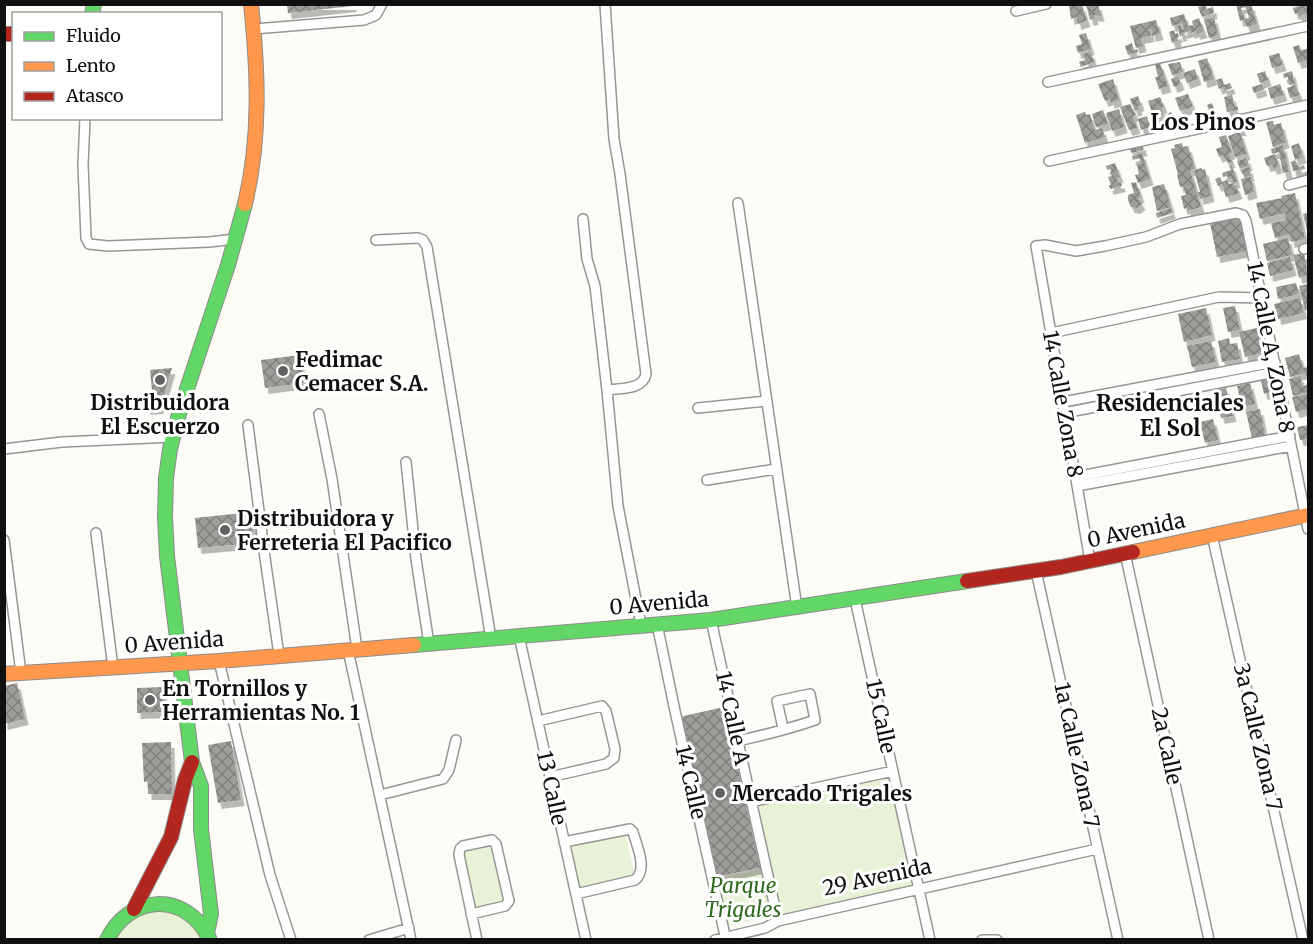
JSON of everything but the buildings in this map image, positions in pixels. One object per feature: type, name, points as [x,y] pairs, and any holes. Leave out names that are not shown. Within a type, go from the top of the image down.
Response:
[{"type":"main road","points":[[208,936],[211,914],[201,829],[201,786],[192,762],[165,524],[165,478],[173,436],[236,239],[251,178],[257,126],[257,70],[251,4]]},
{"type":"main road","name":"0 Avenida","points":[[4,674],[219,661],[711,620],[1036,571],[1212,535],[1308,520]]},
{"type":"main road","points":[[134,909],[171,837],[185,780],[192,762]]},
{"type":"main road","points":[[98,939],[110,934],[119,920],[134,909],[150,904],[167,904],[183,909],[197,919],[208,936]]},
{"type":"street","points":[[253,29],[364,20],[376,15],[382,4]]},
{"type":"street","points":[[605,4],[614,139],[646,374],[645,379],[639,385],[608,390]]},
{"type":"street","points":[[1016,11],[1046,4]]},
{"type":"street","points":[[1048,82],[1308,26]]},
{"type":"street","points":[[1049,161],[1308,105]]},
{"type":"street","points":[[85,120],[83,165],[86,238],[89,244],[108,246],[236,239]]},
{"type":"street","points":[[1289,185],[1308,180]]},
{"type":"street","points":[[738,203],[797,608]]},
{"type":"street","name":"14 Calle A, Zona 8","points":[[1036,246],[1045,245],[1076,250],[1105,246],[1146,237],[1180,224],[1236,213],[1243,215],[1246,220],[1308,520]]},
{"type":"street","points":[[583,219],[587,259],[594,286],[608,390],[618,506],[641,625]]},
{"type":"street","points":[[375,240],[418,238],[423,240],[427,247],[491,639]]},
{"type":"street","name":"14 Calle Zona 8","points":[[1036,246],[1090,561]]},
{"type":"street","points":[[1051,333],[1219,297],[1262,298]]},
{"type":"street","points":[[1064,407],[1275,367]]},
{"type":"street","points":[[698,408],[767,400]]},
{"type":"street","points":[[319,414],[332,479],[352,650],[411,939]]},
{"type":"street","points":[[248,425],[279,655]]},
{"type":"street","points":[[4,448],[80,440],[173,436]]},
{"type":"street","points":[[1076,482],[1291,441]]},
{"type":"street","points":[[405,462],[429,644]]},
{"type":"street","points":[[707,480],[777,469]]},
{"type":"street","points":[[96,533],[113,668]]},
{"type":"street","name":"3a Calle Zona 7","points":[[1212,535],[1303,939]]},
{"type":"street","points":[[4,540],[21,673]]},
{"type":"street","name":"2a Calle","points":[[1125,553],[1209,939]]},
{"type":"street","name":"1a Calle Zona 7","points":[[1036,571],[1118,939]]},
{"type":"street","name":"15 Calle","points":[[855,599],[930,939]]},
{"type":"street","name":"14 Calle A","points":[[711,620],[778,921]]},
{"type":"street","name":"14 Calle","points":[[657,624],[726,938]]},
{"type":"street","name":"13 Calle","points":[[519,636],[586,939]]},
{"type":"street","points":[[219,661],[270,875],[291,939]]},
{"type":"street","points":[[737,741],[779,732],[783,728],[815,720],[810,694],[777,701],[783,728]]},
{"type":"street","points":[[537,721],[602,706],[606,711],[615,746],[614,758],[606,764],[550,777]]},
{"type":"street","points":[[380,795],[438,782],[447,775],[456,740]]},
{"type":"street","points":[[751,802],[893,771]]},
{"type":"street","points":[[564,842],[628,829],[633,832],[642,868],[639,877],[633,881],[576,894]]},
{"type":"street","points":[[471,914],[505,906],[508,903],[496,844],[492,840],[460,849],[459,855],[471,914],[477,939]]},
{"type":"street","name":"29 Avenida","points":[[715,939],[765,928],[778,921],[1097,849]]},
{"type":"street","points":[[369,939],[409,928]]},
{"type":"street","points":[[982,939],[997,939]]},
{"type":"green space","points":[[890,776],[914,887],[782,915],[758,803]]},
{"type":"green space","points":[[625,832],[635,878],[581,890],[571,844]]},
{"type":"green space","points":[[493,845],[506,902],[475,909],[462,852]]},
{"type":"green space","name":"Parque Trigales","points":[[760,869],[771,916],[726,926],[715,879]]},
{"type":"green space","points":[[159,909],[188,918],[204,940],[115,940],[130,918]]},
{"type":"traffic: fast","points":[[92,12],[94,4]]},
{"type":"traffic: fast","points":[[207,933],[211,914],[201,829],[201,786],[192,762],[167,556],[166,478],[170,449],[180,410],[228,265],[245,204]]},
{"type":"traffic: fast","points":[[414,645],[711,620],[967,581]]},
{"type":"traffic: fast","points":[[107,940],[117,925],[129,914],[143,907],[158,904],[172,906],[186,912],[199,923],[209,938]]},
{"type":"traffic: slow","points":[[245,204],[254,154],[257,104],[251,4]]},
{"type":"traffic: slow","points":[[1133,552],[1308,515]]},
{"type":"traffic: slow","points":[[4,674],[219,661],[414,645]]},
{"type":"traffic: jam","points":[[4,34],[12,34]]},
{"type":"traffic: jam","points":[[967,581],[1061,567],[1133,552]]},
{"type":"traffic: jam","points":[[134,909],[171,837],[185,780],[192,762]]},
{"type":"place","name":"Fedimac Cemacer S.A.","points":[[283,371]]},
{"type":"place","name":"Distribuidora El Escuerzo","points":[[160,380]]},
{"type":"place","name":"Distribuidora y Ferreteria El Pacifico","points":[[225,530]]},
{"type":"place","name":"En Tornillos y Herramientas No. 1","points":[[150,700]]},
{"type":"place","name":"Mercado Trigales","points":[[720,793]]},
{"type":"district","name":"Los Pinos","points":[[1203,122]]},
{"type":"district","name":"Residenciales El Sol","points":[[1170,416]]}]
